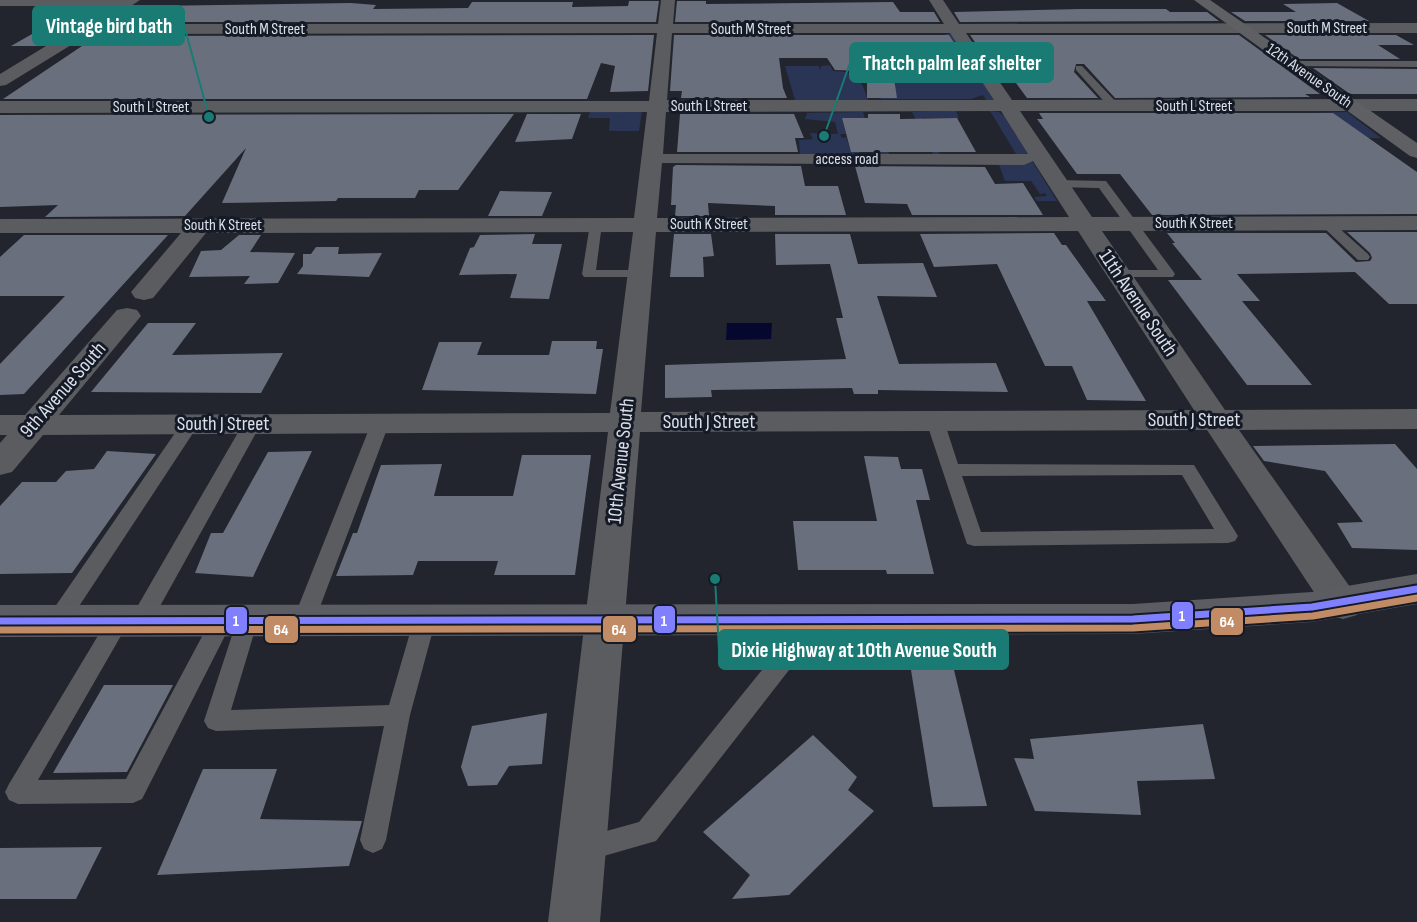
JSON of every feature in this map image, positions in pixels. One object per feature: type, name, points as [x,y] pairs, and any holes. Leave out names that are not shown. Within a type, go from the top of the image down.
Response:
[{"type":"main road","points":[[4,626],[58,620],[1133,619],[1264,612],[1343,604],[1417,590]]},
{"type":"street","name":"10th Avenue South","points":[[574,922],[603,619],[626,423],[668,0]]},
{"type":"street","name":"11th Avenue South","points":[[936,0],[1216,420],[1343,604]]},
{"type":"street","name":"12th Avenue South","points":[[1201,0],[1417,152]]},
{"type":"street","points":[[0,2],[131,1]]},
{"type":"street","points":[[0,81],[131,1]]},
{"type":"street","name":"South M Street","points":[[85,29],[1417,28]]},
{"type":"street","name":"South L Street","points":[[0,107],[1417,105]]},
{"type":"street","name":"access road","points":[[669,159],[1024,159]]},
{"type":"street","name":"South K Street","points":[[0,226],[1417,223]]},
{"type":"street","points":[[144,292],[200,225]]},
{"type":"street","name":"9th Avenue South","points":[[0,464],[127,316]]},
{"type":"street","name":"South J Street","points":[[0,425],[1417,419]]},
{"type":"lane","points":[[1292,64],[1417,64]]},
{"type":"lane","points":[[1078,68],[1114,106]]},
{"type":"lane","points":[[1057,184],[1102,184],[1168,274],[1118,274]]},
{"type":"lane","points":[[1326,223],[1363,257]]},
{"type":"lane","points":[[596,224],[589,274],[641,274]]},
{"type":"lane","points":[[935,421],[951,470],[974,539],[1228,536],[1188,469],[951,470]]},
{"type":"lane","points":[[58,620],[190,424]]},
{"type":"lane","points":[[235,620],[133,791],[18,792],[130,620],[252,424]]},
{"type":"lane","points":[[304,620],[380,424]]},
{"type":"lane","points":[[373,840],[398,715],[424,619]]},
{"type":"lane","points":[[581,849],[647,832],[816,619]]},
{"type":"lane","points":[[235,620],[216,721],[398,715]]},
{"type":"shaded area","points":[[945,34],[952,34],[996,100],[986,100],[983,95],[971,99],[881,99],[874,88],[888,82],[908,82],[897,66],[965,66]]},
{"type":"shaded area","points":[[830,65],[833,71],[857,77],[868,100],[795,100],[785,66],[819,66],[820,71],[821,66]]},
{"type":"shaded area","points":[[642,111],[639,131],[609,131],[610,118],[588,118],[590,112]]},
{"type":"shaded area","points":[[956,111],[959,118],[922,118],[940,155],[1016,154],[990,111],[999,112],[1005,117],[1057,201],[1037,201],[1034,197],[1047,196],[1045,193],[1040,194],[1031,181],[1005,181],[998,162],[800,155],[799,140],[813,139],[810,133],[838,134],[835,122],[805,119],[807,113],[863,112],[865,118],[842,118],[846,134],[840,134],[842,138],[846,137],[851,151],[858,151],[861,155],[873,154],[872,151],[886,148],[891,157],[934,156],[912,112]]},
{"type":"shaded area","points":[[1347,112],[1381,138],[1340,135],[1306,113]]},
{"type":"shaded area","points":[[727,323],[772,323],[771,339],[726,340]]},
{"type":"building","points":[[629,1],[659,1],[656,22],[111,22],[130,9],[141,9],[147,6],[351,3],[376,5],[373,9],[468,8],[472,2],[573,2],[572,7],[628,6]]},
{"type":"building","points":[[677,1],[706,1],[706,4],[893,2],[900,12],[934,12],[940,22],[675,22]]},
{"type":"building","points":[[1337,3],[1369,21],[1245,21],[1231,12],[1296,12],[1283,4]]},
{"type":"building","points":[[76,9],[102,9],[42,46],[11,46]]},
{"type":"building","points":[[1166,9],[1170,12],[1207,12],[1219,21],[960,22],[954,12]]},
{"type":"building","points":[[654,35],[648,91],[610,92],[615,66],[601,63],[587,99],[3,99],[82,46],[73,46],[90,36]]},
{"type":"building","points":[[674,35],[949,35],[962,55],[919,55],[921,59],[891,59],[897,98],[867,98],[867,71],[835,70],[827,58],[779,58],[783,88],[787,98],[681,98],[682,91],[670,91]]},
{"type":"building","points":[[970,35],[1239,35],[1320,94],[1305,94],[1310,97],[1115,98],[1084,64],[1076,64],[1074,72],[1098,98],[1027,98],[1000,61],[996,61],[990,55],[984,55]]},
{"type":"building","points":[[1265,35],[1396,35],[1414,45],[1378,45],[1400,59],[1299,59]]},
{"type":"building","points":[[1313,68],[1417,69],[1417,94],[1350,94]]},
{"type":"building","points":[[1039,113],[1333,113],[1417,172],[1417,214],[1152,215],[1120,174],[1077,174],[1037,119],[1043,119]]},
{"type":"building","points":[[514,114],[458,190],[419,190],[415,198],[338,198],[336,201],[222,203],[246,148],[185,216],[45,217],[58,205],[0,207],[0,115]]},
{"type":"building","points":[[527,114],[581,114],[572,139],[515,142]]},
{"type":"building","points":[[680,114],[794,114],[804,138],[795,138],[798,152],[677,152]]},
{"type":"building","points":[[868,114],[900,114],[900,119],[957,118],[976,152],[851,152],[842,118],[868,118]]},
{"type":"building","points":[[676,165],[801,166],[805,186],[838,186],[846,215],[775,215],[775,206],[708,203],[709,216],[675,216],[676,205],[671,205],[673,167]]},
{"type":"building","points":[[855,166],[985,167],[995,184],[1023,183],[1043,215],[912,215],[907,204],[865,203]]},
{"type":"building","points":[[500,191],[552,192],[542,216],[488,216]]},
{"type":"building","points":[[1347,232],[1417,232],[1417,304],[1389,304],[1355,272],[1237,274],[1260,301],[1242,301],[1312,385],[1247,385],[1168,280],[1202,280],[1172,243],[1175,243],[1167,233],[1326,233],[1356,262],[1370,261],[1372,258],[1370,253]]},
{"type":"building","points":[[1054,233],[1062,245],[1066,245],[1106,301],[1087,301],[1146,401],[1087,400],[1072,366],[1045,366],[997,264],[934,267],[920,234]]},
{"type":"building","points":[[535,234],[532,244],[562,244],[549,299],[510,298],[517,274],[459,275],[470,248],[474,247],[480,235]]},
{"type":"building","points":[[674,234],[711,234],[714,256],[703,257],[704,277],[670,277]]},
{"type":"building","points":[[775,234],[850,234],[858,264],[923,263],[937,297],[877,296],[899,364],[996,363],[1008,392],[878,390],[878,394],[854,394],[852,388],[711,390],[712,397],[665,398],[665,365],[846,359],[836,318],[843,318],[830,264],[776,265]]},
{"type":"building","points":[[24,235],[168,235],[24,394],[0,395],[0,364],[65,296],[0,296],[0,257]]},
{"type":"building","points":[[239,235],[261,235],[250,252],[295,253],[278,283],[244,284],[250,276],[189,277],[201,251],[221,250]]},
{"type":"building","points":[[316,247],[339,247],[338,254],[382,253],[369,277],[297,274],[303,266],[303,254],[311,254]]},
{"type":"building","points":[[148,323],[196,323],[172,355],[283,353],[261,393],[91,392]]},
{"type":"building","points":[[552,341],[597,341],[596,349],[603,349],[596,394],[422,390],[439,342],[482,342],[477,355],[549,355]]},
{"type":"building","points":[[1395,444],[1417,469],[1417,550],[1352,548],[1337,523],[1363,522],[1325,471],[1264,461],[1253,446]]},
{"type":"building","points":[[107,451],[156,454],[72,573],[0,574],[0,506],[22,482],[56,482],[66,471],[94,469]]},
{"type":"building","points":[[312,451],[253,577],[195,573],[211,533],[223,533],[268,452]]},
{"type":"building","points":[[522,455],[591,455],[575,575],[494,575],[498,561],[418,561],[413,575],[336,576],[353,533],[357,533],[381,465],[442,464],[434,496],[513,496]]},
{"type":"building","points":[[864,456],[898,457],[901,469],[922,469],[930,500],[916,500],[934,574],[887,574],[886,570],[798,570],[793,521],[877,521]]},
{"type":"building","points":[[911,670],[954,670],[987,806],[933,807]]},
{"type":"building","points":[[104,685],[173,685],[127,772],[53,773]]},
{"type":"building","points":[[547,713],[542,764],[509,766],[497,785],[468,786],[461,767],[472,726]]},
{"type":"building","points":[[1203,724],[1215,779],[1137,781],[1141,815],[1035,811],[1014,758],[1034,759],[1030,739]]},
{"type":"building","points":[[813,735],[857,777],[848,790],[874,811],[789,895],[732,899],[750,875],[703,832]]},
{"type":"building","points":[[203,769],[277,769],[260,819],[362,821],[349,866],[157,875]]},
{"type":"building","points":[[102,847],[76,899],[0,899],[0,848]]},
{"type":"transit line","name":"1","points":[[0,621],[1133,619],[1312,607],[1417,589]]},
{"type":"transit line","name":"64","points":[[0,630],[1133,628],[1313,616],[1417,598]]},
{"type":"place","name":"Vintage bird bath","points":[[209,117]]},
{"type":"place","name":"Thatch palm leaf shelter","points":[[824,136]]},
{"type":"place","name":"Dixie Highway at 10th Avenue South","points":[[715,579]]}]
